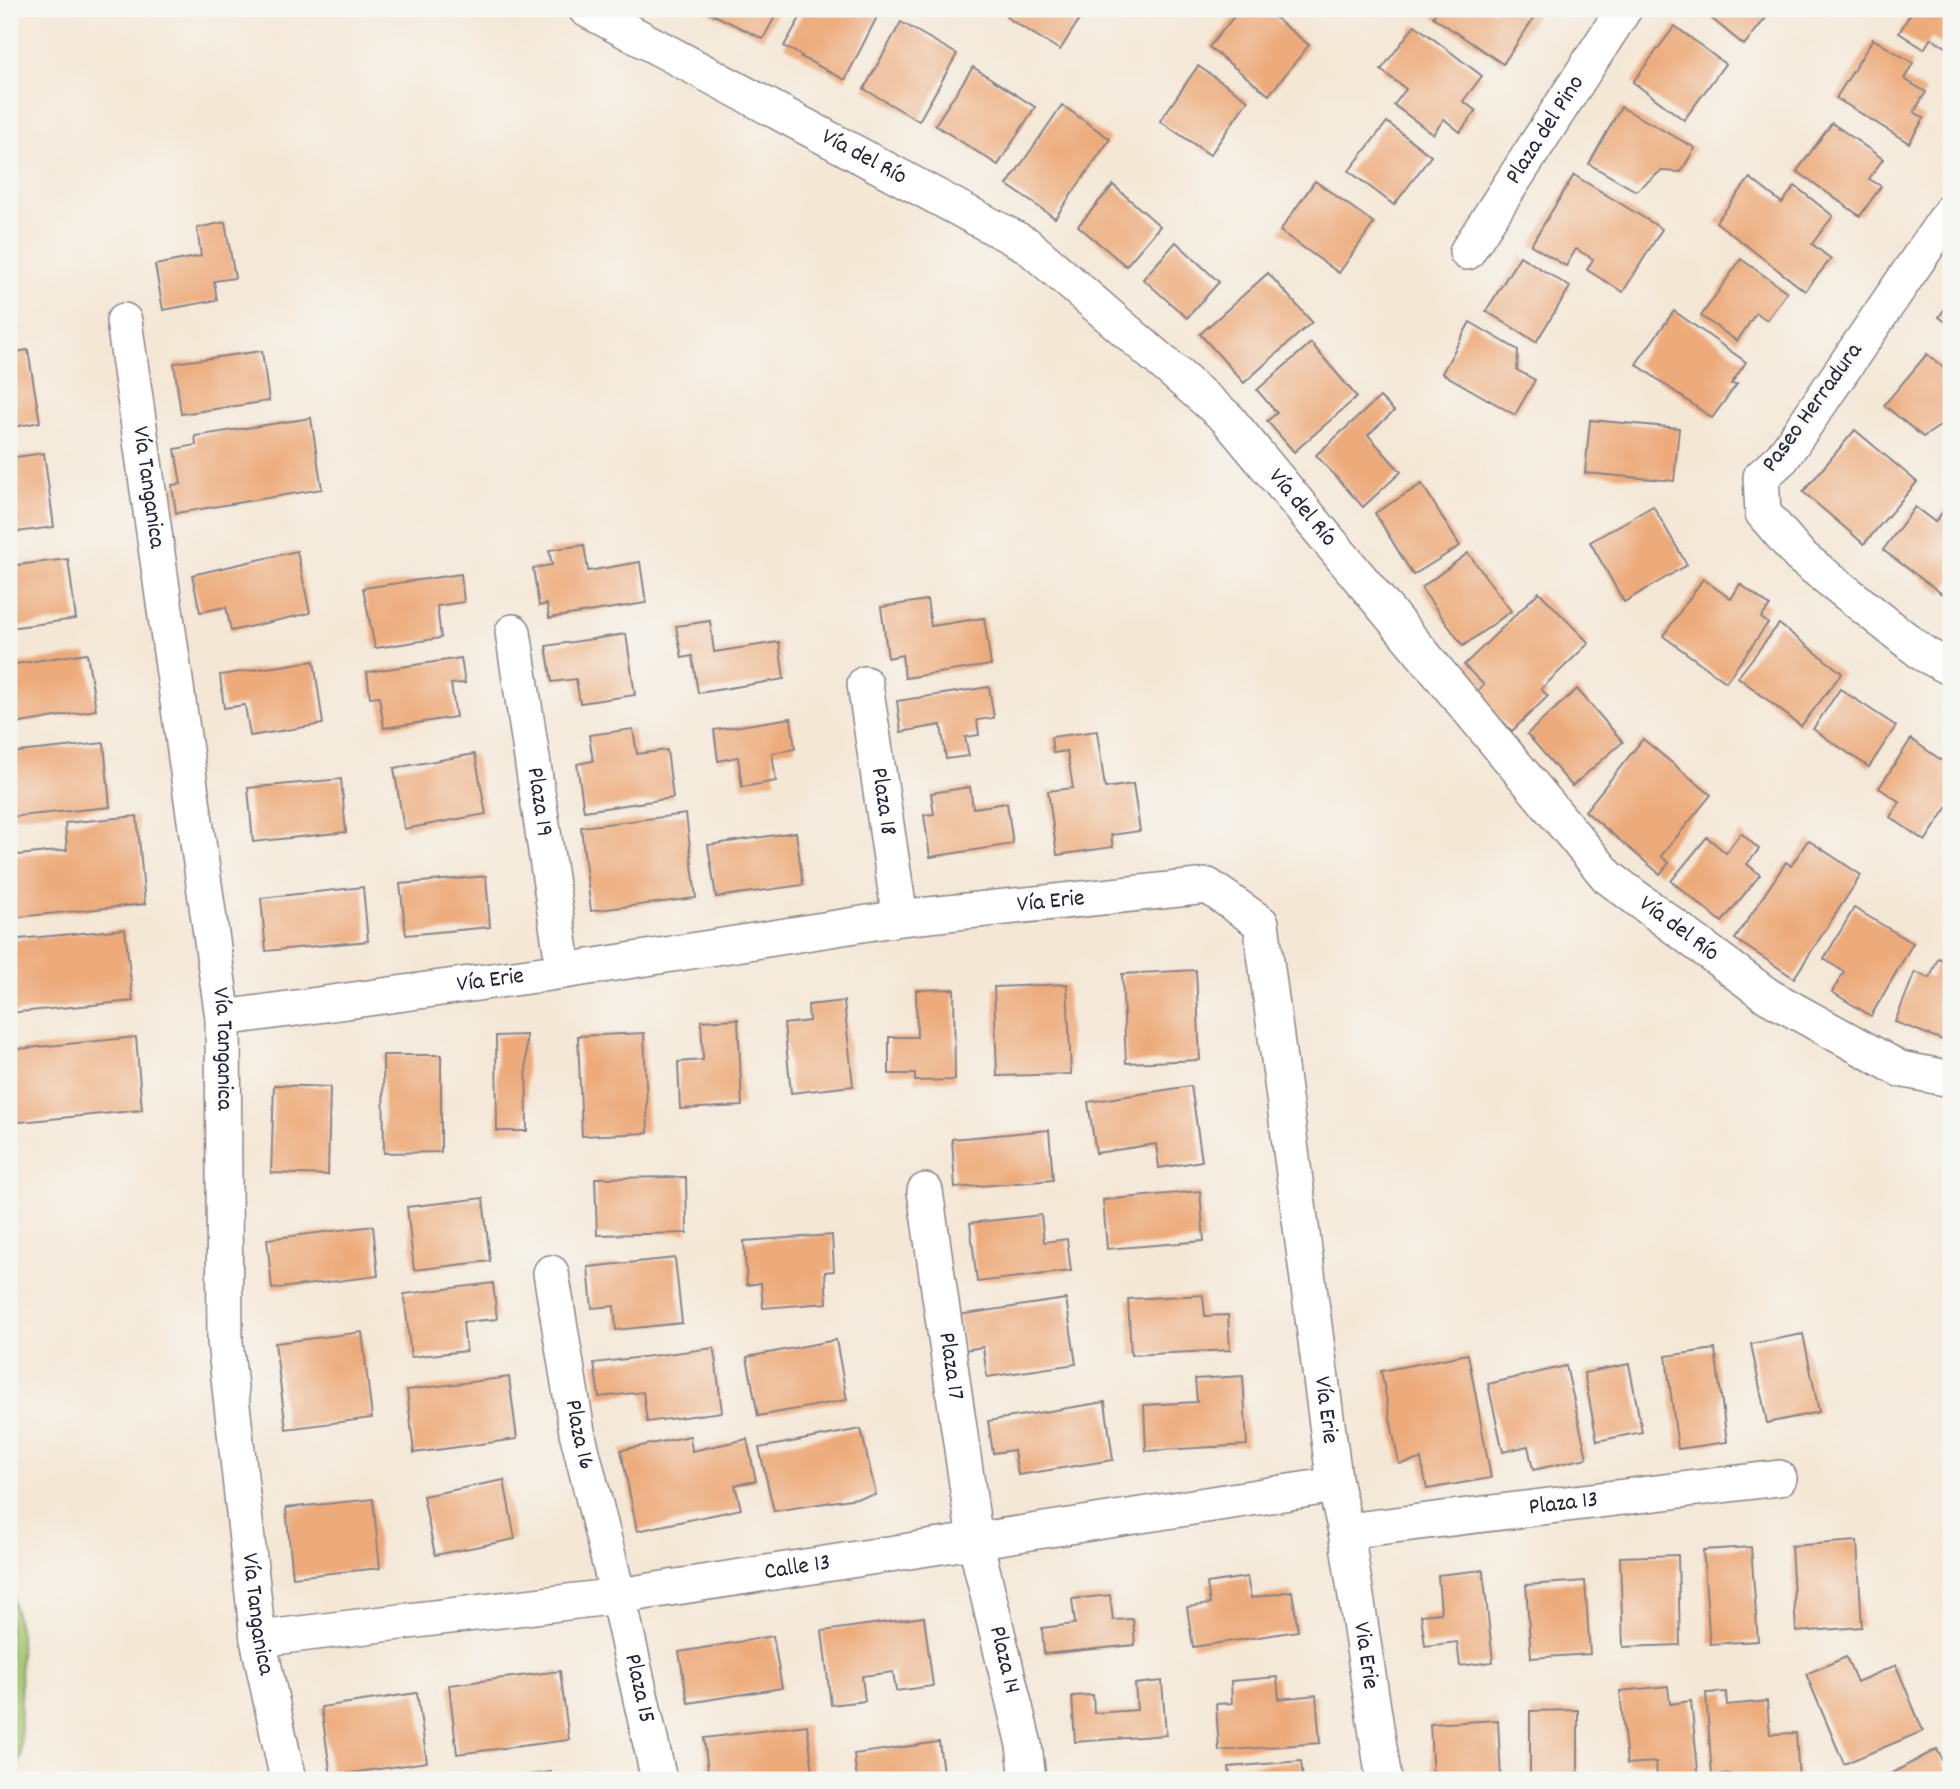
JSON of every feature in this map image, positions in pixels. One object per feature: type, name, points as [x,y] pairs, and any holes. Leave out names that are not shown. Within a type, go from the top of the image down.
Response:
[{"type":"street","name":"Vía del Río","points":[[586,9],[1027,245],[1227,418],[1608,877],[1768,996],[1900,1069],[1951,1079]]},
{"type":"street","name":"Plaza del Pino","points":[[1467,252],[1624,9]]},
{"type":"street","name":"Paseo Herradura","points":[[1951,211],[1782,458],[1761,477],[1763,513],[1800,556],[1924,654],[1951,668]]},
{"type":"street","name":"Vía Tanganica","points":[[124,321],[223,1018],[225,1342],[257,1639],[288,1780]]},
{"type":"street","name":"Plaza 19","points":[[513,632],[564,971]]},
{"type":"street","name":"Plaza 18","points":[[865,684],[900,918]]},
{"type":"street","name":"Vía Erie","points":[[223,1018],[564,971],[900,918],[1208,886],[1261,923],[1335,1485],[1346,1531]]},
{"type":"street","name":"Plaza 17","points":[[925,1191],[975,1540]]},
{"type":"street","name":"Plaza 16","points":[[551,1273],[577,1432],[618,1596]]},
{"type":"street","name":"Plaza 13","points":[[1346,1531],[1779,1478]]},
{"type":"street","name":"Calle 13","points":[[257,1639],[618,1596],[1335,1485]]},
{"type":"street","name":"Via Erie","points":[[1346,1531],[1384,1780]]},
{"type":"street","name":"Plaza 14","points":[[975,1540],[1024,1745],[1028,1780]]},
{"type":"street","name":"Plaza 15","points":[[618,1596],[659,1780]]},
{"type":"green space","points":[[9,1581],[20,1634],[21,1755],[13,1780],[9,1780]]},
{"type":"building","points":[[702,9],[779,9],[763,39]]},
{"type":"building","points":[[805,9],[881,9],[845,80],[784,46]]},
{"type":"building","points":[[1012,9],[1086,9],[1060,50],[1006,17]]},
{"type":"building","points":[[1240,9],[1264,9],[1309,45],[1269,95],[1209,47]]},
{"type":"building","points":[[1438,9],[1540,9],[1503,64],[1433,17]]},
{"type":"building","points":[[1700,9],[1773,9],[1744,45]]},
{"type":"building","points":[[1913,9],[1951,9],[1951,40],[1946,47],[1931,38],[1924,49],[1899,33]]},
{"type":"building","points":[[901,22],[957,54],[919,121],[864,89]]},
{"type":"building","points":[[1415,25],[1482,76],[1463,101],[1476,111],[1460,132],[1444,119],[1433,134],[1394,105],[1406,89],[1381,70]]},
{"type":"building","points":[[1675,26],[1725,64],[1684,120],[1633,82]]},
{"type":"building","points":[[1873,39],[1913,63],[1904,79],[1926,92],[1914,112],[1924,118],[1909,143],[1836,98]]},
{"type":"building","points":[[1198,66],[1248,100],[1210,155],[1160,121]]},
{"type":"building","points":[[973,67],[1035,107],[998,165],[935,125]]},
{"type":"building","points":[[1062,105],[1110,139],[1055,218],[1007,185]]},
{"type":"building","points":[[1621,107],[1695,148],[1681,172],[1661,171],[1636,191],[1589,164]]},
{"type":"building","points":[[1387,122],[1431,156],[1394,205],[1349,171]]},
{"type":"building","points":[[1832,123],[1883,159],[1869,179],[1881,186],[1860,216],[1797,171]]},
{"type":"building","points":[[1574,175],[1662,229],[1623,292],[1587,270],[1593,259],[1576,249],[1566,266],[1531,245]]},
{"type":"building","points":[[1750,178],[1782,203],[1795,186],[1833,216],[1812,244],[1831,259],[1805,291],[1716,222]]},
{"type":"building","points":[[1315,181],[1374,223],[1339,273],[1280,231]]},
{"type":"building","points":[[1113,185],[1160,226],[1126,266],[1078,226]]},
{"type":"building","points":[[225,222],[235,278],[214,281],[217,300],[163,310],[155,265],[201,256],[197,228]]},
{"type":"building","points":[[1176,242],[1219,282],[1187,318],[1143,279]]},
{"type":"building","points":[[1520,256],[1570,287],[1536,342],[1486,311]]},
{"type":"building","points":[[1741,259],[1787,292],[1767,320],[1756,313],[1737,341],[1701,316]]},
{"type":"building","points":[[1268,273],[1312,322],[1244,383],[1200,334]]},
{"type":"building","points":[[9,286],[18,329],[9,331]]},
{"type":"building","points":[[1951,299],[1951,326],[1939,317]]},
{"type":"building","points":[[1674,311],[1746,362],[1731,384],[1737,384],[1712,418],[1636,364]]},
{"type":"building","points":[[1470,322],[1518,350],[1517,370],[1535,380],[1515,415],[1442,373]]},
{"type":"building","points":[[1311,343],[1357,397],[1294,452],[1267,421],[1277,413],[1257,390]]},
{"type":"building","points":[[28,350],[40,422],[9,428],[9,353]]},
{"type":"building","points":[[262,351],[269,401],[181,414],[174,363]]},
{"type":"building","points":[[1927,354],[1951,374],[1951,411],[1943,424],[1923,437],[1884,405]]},
{"type":"building","points":[[1380,397],[1394,411],[1368,435],[1401,472],[1363,507],[1316,455]]},
{"type":"building","points":[[311,418],[322,489],[176,513],[172,485],[181,484],[175,449],[196,445],[195,436]]},
{"type":"building","points":[[1590,420],[1679,428],[1674,481],[1585,473]]},
{"type":"building","points":[[1855,430],[1917,482],[1864,544],[1803,492]]},
{"type":"building","points":[[44,453],[54,527],[9,533],[9,458]]},
{"type":"building","points":[[1422,484],[1460,546],[1413,575],[1375,513]]},
{"type":"building","points":[[1951,501],[1951,581],[1942,594],[1883,550],[1915,507],[1935,522]]},
{"type":"building","points":[[1653,506],[1687,565],[1624,602],[1590,542]]},
{"type":"building","points":[[584,545],[588,571],[640,562],[646,603],[549,618],[547,604],[539,606],[533,568],[552,565],[549,550]]},
{"type":"building","points":[[297,551],[310,613],[231,631],[226,607],[200,612],[192,575]]},
{"type":"building","points":[[1468,553],[1511,611],[1463,646],[1421,588]]},
{"type":"building","points":[[68,559],[76,619],[9,628],[9,566]]},
{"type":"building","points":[[461,574],[464,602],[437,606],[441,638],[375,648],[363,588]]},
{"type":"building","points":[[1703,579],[1731,599],[1740,584],[1770,606],[1761,618],[1768,623],[1726,682],[1663,636]]},
{"type":"building","points":[[1539,592],[1589,643],[1541,689],[1548,696],[1512,731],[1475,694],[1484,685],[1464,665]]},
{"type":"building","points":[[927,600],[931,626],[984,618],[991,665],[905,678],[902,655],[888,658],[881,607]]},
{"type":"building","points":[[710,621],[714,652],[779,642],[784,679],[698,693],[692,656],[682,658],[676,626]]},
{"type":"building","points":[[1779,624],[1842,673],[1801,726],[1738,677]]},
{"type":"building","points":[[626,634],[635,695],[580,703],[576,679],[552,682],[546,646]]},
{"type":"building","points":[[87,653],[96,710],[9,725],[9,665]]},
{"type":"building","points":[[461,658],[465,683],[451,684],[456,717],[384,728],[379,696],[370,697],[367,672]]},
{"type":"building","points":[[314,661],[323,724],[250,736],[245,705],[224,708],[220,675]]},
{"type":"building","points":[[989,687],[994,718],[977,720],[979,735],[965,737],[969,756],[946,759],[941,725],[901,732],[897,701]]},
{"type":"building","points":[[1577,689],[1623,742],[1572,786],[1527,734]]},
{"type":"building","points":[[1840,689],[1896,726],[1869,767],[1813,729]]},
{"type":"building","points":[[791,718],[795,749],[772,753],[776,781],[742,787],[738,757],[718,761],[714,730]]},
{"type":"building","points":[[633,729],[637,754],[667,750],[673,798],[584,811],[577,764],[593,761],[589,735]]},
{"type":"building","points":[[1097,731],[1105,788],[1133,784],[1140,831],[1111,835],[1113,847],[1057,855],[1048,791],[1073,788],[1067,751],[1053,753],[1051,737]]},
{"type":"building","points":[[1643,739],[1711,795],[1661,856],[1669,863],[1660,874],[1585,811]]},
{"type":"building","points":[[1911,739],[1951,767],[1951,802],[1925,841],[1890,817],[1900,802],[1879,788]]},
{"type":"building","points":[[104,743],[110,807],[9,817],[9,753]]},
{"type":"building","points":[[475,754],[486,814],[404,829],[394,768]]},
{"type":"building","points":[[341,779],[346,832],[253,842],[248,788]]},
{"type":"building","points":[[970,787],[973,808],[1007,803],[1013,844],[930,857],[924,815],[934,814],[931,793]]},
{"type":"building","points":[[686,814],[696,898],[591,911],[581,827]]},
{"type":"building","points":[[137,816],[145,904],[9,918],[9,856],[67,850],[65,823]]},
{"type":"building","points":[[796,832],[803,885],[716,897],[708,845]]},
{"type":"building","points":[[1741,833],[1759,849],[1747,864],[1760,875],[1722,922],[1671,881],[1707,837],[1726,853]]},
{"type":"building","points":[[1808,840],[1861,875],[1794,978],[1735,939],[1786,862],[1791,866]]},
{"type":"building","points":[[486,876],[490,927],[406,935],[400,884]]},
{"type":"building","points":[[363,887],[368,941],[266,951],[261,898]]},
{"type":"building","points":[[1854,908],[1913,943],[1871,1016],[1832,992],[1844,972],[1824,959]]},
{"type":"building","points":[[125,929],[133,1001],[9,1013],[9,940]]},
{"type":"building","points":[[1938,958],[1951,963],[1951,1043],[1895,1022],[1915,972],[1930,978]]},
{"type":"building","points":[[1196,970],[1200,1060],[1126,1063],[1122,974]]},
{"type":"building","points":[[1067,984],[1071,1074],[997,1076],[994,987]]},
{"type":"building","points":[[954,989],[955,1080],[915,1081],[915,1074],[889,1074],[889,1037],[917,1037],[916,990]]},
{"type":"building","points":[[844,1001],[853,1086],[791,1093],[784,1024],[809,1021],[808,1005]]},
{"type":"building","points":[[738,1019],[742,1106],[680,1109],[678,1062],[703,1060],[701,1021]]},
{"type":"building","points":[[644,1033],[648,1133],[582,1136],[578,1036]]},
{"type":"building","points":[[526,1035],[527,1131],[497,1131],[496,1036]]},
{"type":"building","points":[[136,1037],[142,1110],[10,1123],[9,1050]]},
{"type":"building","points":[[383,1055],[441,1055],[441,1152],[384,1153]]},
{"type":"building","points":[[274,1085],[330,1087],[328,1175],[271,1173]]},
{"type":"building","points":[[1191,1086],[1202,1161],[1159,1168],[1156,1144],[1096,1153],[1088,1102]]},
{"type":"building","points":[[1049,1130],[1053,1180],[955,1188],[952,1139]]},
{"type":"building","points":[[686,1177],[687,1233],[597,1235],[595,1178]]},
{"type":"building","points":[[1200,1191],[1204,1241],[1107,1249],[1103,1200]]},
{"type":"building","points":[[483,1198],[490,1261],[414,1270],[407,1207]]},
{"type":"building","points":[[1041,1215],[1044,1242],[1067,1239],[1071,1271],[977,1282],[970,1223]]},
{"type":"building","points":[[373,1226],[378,1276],[272,1289],[267,1239]]},
{"type":"building","points":[[832,1235],[834,1271],[825,1272],[827,1303],[763,1308],[761,1283],[747,1285],[744,1241]]},
{"type":"building","points":[[675,1258],[682,1323],[616,1330],[614,1306],[592,1308],[588,1267]]},
{"type":"building","points":[[493,1283],[497,1319],[463,1322],[466,1351],[411,1357],[404,1294]]},
{"type":"building","points":[[1203,1295],[1205,1316],[1228,1315],[1230,1350],[1131,1355],[1128,1299]]},
{"type":"building","points":[[1066,1299],[1076,1364],[987,1377],[983,1347],[964,1350],[958,1315]]},
{"type":"building","points":[[362,1332],[372,1418],[286,1429],[275,1343]]},
{"type":"building","points":[[1803,1334],[1819,1412],[1767,1423],[1751,1344]]},
{"type":"building","points":[[836,1340],[847,1400],[758,1416],[747,1357]]},
{"type":"building","points":[[714,1348],[722,1412],[647,1422],[643,1392],[599,1397],[594,1363]]},
{"type":"building","points":[[1715,1349],[1727,1442],[1678,1449],[1666,1356]]},
{"type":"building","points":[[1468,1354],[1491,1478],[1427,1489],[1421,1459],[1399,1464],[1381,1371]]},
{"type":"building","points":[[1629,1364],[1642,1432],[1597,1441],[1584,1373]]},
{"type":"building","points":[[1566,1366],[1587,1458],[1533,1470],[1528,1446],[1503,1452],[1488,1384]]},
{"type":"building","points":[[1243,1376],[1247,1445],[1146,1451],[1144,1405],[1197,1402],[1195,1379]]},
{"type":"building","points":[[509,1377],[517,1439],[414,1453],[407,1390]]},
{"type":"building","points":[[1105,1402],[1113,1460],[1018,1475],[1014,1450],[993,1453],[988,1421]]},
{"type":"building","points":[[861,1429],[876,1495],[774,1511],[759,1448]]},
{"type":"building","points":[[690,1436],[692,1451],[747,1439],[756,1481],[735,1485],[741,1509],[637,1531],[621,1450]]},
{"type":"building","points":[[504,1480],[515,1539],[435,1555],[423,1496]]},
{"type":"building","points":[[373,1499],[380,1568],[293,1577],[286,1508]]},
{"type":"building","points":[[1857,1541],[1862,1627],[1796,1632],[1791,1546]]},
{"type":"building","points":[[1751,1547],[1758,1641],[1710,1644],[1703,1550]]},
{"type":"building","points":[[1678,1555],[1680,1645],[1623,1647],[1620,1557]]},
{"type":"building","points":[[1483,1570],[1493,1662],[1460,1666],[1457,1642],[1425,1646],[1421,1615],[1441,1613],[1438,1575]]},
{"type":"building","points":[[1247,1577],[1251,1598],[1292,1591],[1298,1631],[1193,1647],[1187,1607],[1210,1604],[1207,1583]]},
{"type":"building","points":[[1585,1581],[1590,1654],[1531,1658],[1526,1585]]},
{"type":"building","points":[[1110,1595],[1113,1620],[1133,1619],[1135,1645],[1044,1654],[1042,1628],[1075,1624],[1072,1599]]},
{"type":"building","points":[[924,1617],[933,1686],[896,1691],[893,1672],[862,1676],[865,1701],[831,1705],[822,1631]]},
{"type":"building","points":[[773,1636],[782,1688],[688,1703],[679,1652]]},
{"type":"building","points":[[1846,1657],[1857,1682],[1896,1665],[1923,1731],[1844,1764],[1806,1674]]},
{"type":"building","points":[[560,1671],[569,1740],[457,1754],[449,1685]]},
{"type":"building","points":[[1277,1677],[1279,1699],[1316,1695],[1320,1743],[1219,1751],[1216,1704],[1232,1703],[1231,1681]]},
{"type":"building","points":[[1162,1681],[1166,1735],[1075,1742],[1072,1696],[1093,1695],[1094,1713],[1137,1710],[1135,1684]]},
{"type":"building","points":[[1668,1686],[1670,1704],[1691,1701],[1699,1780],[1657,1780],[1656,1762],[1627,1764],[1620,1691]]},
{"type":"building","points":[[1726,1692],[1727,1705],[1767,1701],[1770,1734],[1796,1733],[1799,1780],[1732,1780],[1731,1774],[1712,1776],[1706,1693]]},
{"type":"building","points":[[417,1693],[427,1762],[331,1776],[321,1707]]},
{"type":"building","points":[[1578,1710],[1578,1780],[1530,1780],[1530,1711]]},
{"type":"building","points":[[1498,1720],[1501,1780],[1433,1780],[1430,1724]]},
{"type":"building","points":[[807,1725],[814,1780],[709,1780],[704,1738]]},
{"type":"building","points":[[939,1742],[944,1780],[857,1780],[854,1754]]},
{"type":"building","points":[[1937,1749],[1951,1779],[1879,1780]]},
{"type":"building","points":[[1301,1761],[1303,1780],[1230,1780],[1229,1767]]},
{"type":"building","points":[[551,1772],[552,1780],[515,1780],[515,1777]]}]
